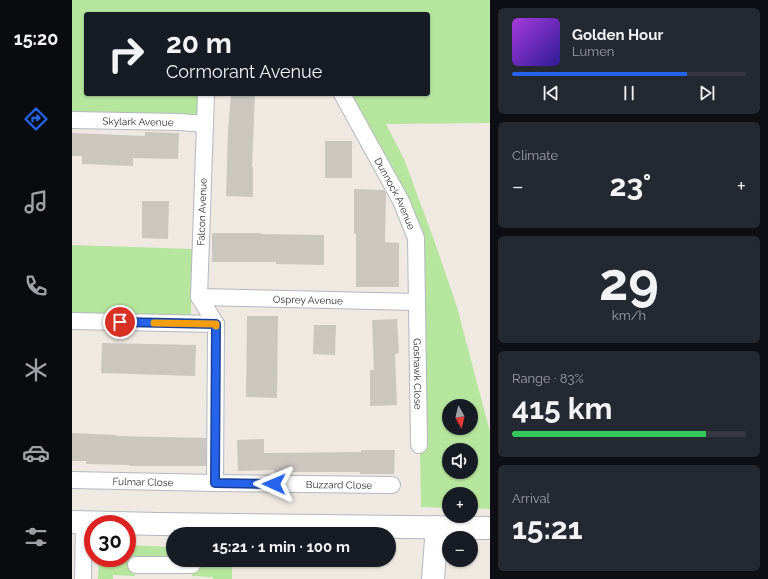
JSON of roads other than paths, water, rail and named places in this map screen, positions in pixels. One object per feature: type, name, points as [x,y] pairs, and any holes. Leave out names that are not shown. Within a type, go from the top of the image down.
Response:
[{"type":"main road","points":[[78,522],[490,528]]},
{"type":"main road","points":[[433,579],[437,527]]},
{"type":"street","name":"Falcon Avenue","points":[[199,297],[206,96]]},
{"type":"street","name":"Dunnock Avenue","points":[[343,96],[401,201],[416,238],[417,302]]},
{"type":"street","name":"Skylark Avenue","points":[[72,120],[179,122],[205,124]]},
{"type":"street","name":"Osprey Avenue","points":[[199,297],[417,302]]},
{"type":"street","points":[[199,297],[216,324],[215,483]]},
{"type":"street","name":"Goshawk Close","points":[[417,302],[419,445]]},
{"type":"street","points":[[72,321],[216,324]]},
{"type":"street","name":"Fulmar Close","points":[[72,480],[215,483]]},
{"type":"street","name":"Buzzard Close","points":[[215,483],[392,485]]},
{"type":"street","points":[[78,522],[82,579]]},
{"type":"street","points":[[136,564],[165,572],[184,567]]}]
